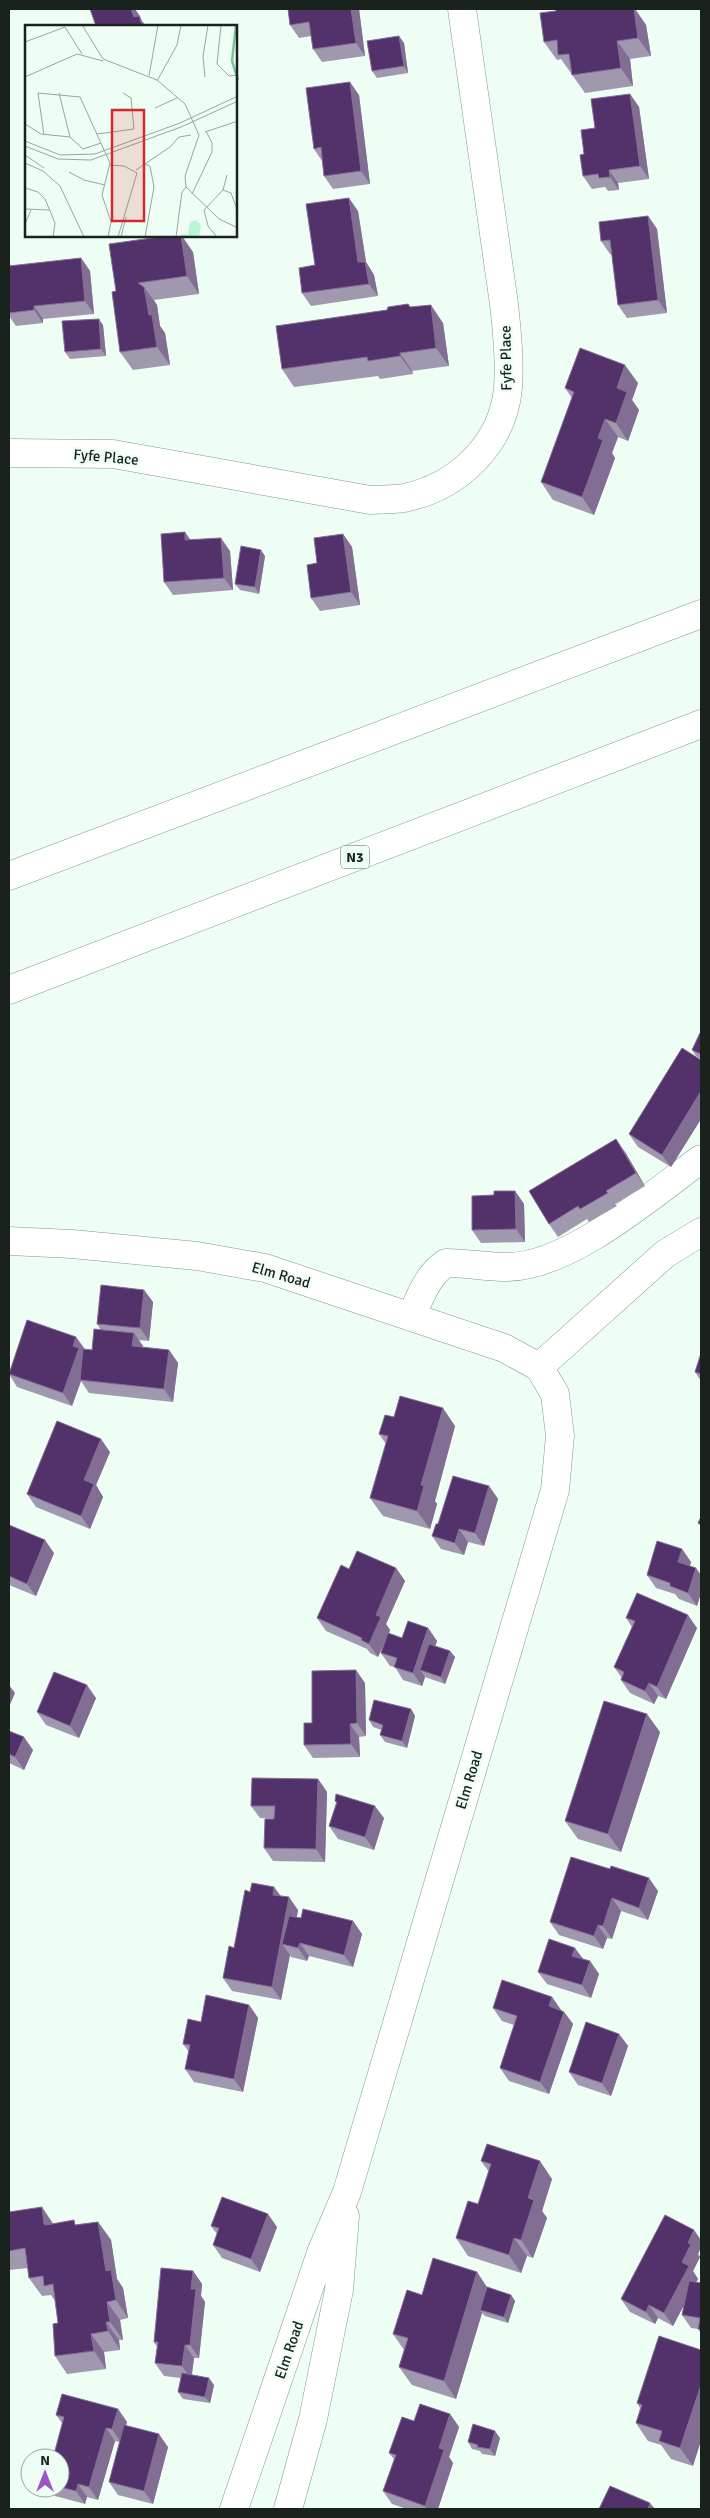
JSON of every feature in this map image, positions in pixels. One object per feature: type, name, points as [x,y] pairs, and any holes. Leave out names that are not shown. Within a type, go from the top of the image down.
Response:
[{"type":"main road","name":"Fyfe Place","points":[[9,453],[113,454],[370,500],[404,498],[429,490],[456,476],[478,458],[492,438],[503,414],[508,389],[508,349],[504,304],[462,9]]},
{"type":"main road","points":[[9,876],[701,614]]},
{"type":"main road","name":"N3","points":[[9,990],[701,724]]},
{"type":"main road","points":[[411,1317],[427,1283],[438,1268],[446,1263],[508,1267],[541,1261],[564,1252],[622,1217],[701,1159]]},
{"type":"main road","points":[[540,1367],[665,1254],[701,1232]]},
{"type":"main road","name":"Elm Road","points":[[9,1241],[72,1244],[196,1256],[265,1268],[504,1348],[540,1367],[555,1394],[560,1436],[555,1490],[347,2192],[321,2254],[234,2509]]},
{"type":"main road","name":"Elm Road","points":[[288,2509],[313,2419],[339,2290],[347,2192]]},
{"type":"building","points":[[90,9],[131,9],[134,17],[139,16],[142,25],[96,25]]},
{"type":"building","points":[[288,9],[351,9],[356,43],[313,49],[309,22],[290,25]]},
{"type":"building","points":[[556,9],[634,9],[638,38],[617,41],[621,68],[572,75],[569,54],[558,55],[557,40],[544,42],[540,13],[556,11]]},
{"type":"building","points":[[399,36],[404,66],[372,71],[367,41]]},
{"type":"building","points":[[350,82],[361,171],[324,176],[321,147],[314,149],[306,88]]},
{"type":"building","points":[[630,94],[640,166],[609,170],[610,177],[599,178],[598,174],[583,176],[580,155],[584,154],[581,130],[595,128],[591,99]]},
{"type":"building","points":[[349,198],[358,262],[365,262],[369,284],[302,293],[299,268],[315,265],[306,204]]},
{"type":"building","points":[[648,216],[658,300],[618,305],[610,240],[601,241],[599,222]]},
{"type":"building","points":[[152,238],[181,238],[187,276],[138,283],[144,287],[149,315],[152,315],[157,347],[120,352],[112,292],[116,291],[109,244]]},
{"type":"building","points":[[81,258],[85,301],[34,306],[34,310],[9,313],[9,266]]},
{"type":"building","points":[[408,304],[410,307],[431,305],[436,348],[400,353],[400,356],[368,361],[367,357],[282,369],[276,326],[387,310],[388,307]]},
{"type":"building","points":[[99,319],[101,349],[65,352],[62,321]]},
{"type":"building","points":[[580,348],[625,365],[617,388],[627,392],[616,423],[605,419],[598,438],[603,440],[582,497],[541,482],[574,392],[565,388]]},
{"type":"building","points":[[185,532],[185,540],[221,538],[224,578],[164,582],[161,534]]},
{"type":"building","points":[[343,534],[351,592],[311,598],[307,565],[317,563],[314,538]]},
{"type":"building","points":[[241,546],[261,550],[255,587],[235,584]]},
{"type":"building","points":[[701,1033],[701,1054],[692,1050]]},
{"type":"building","points":[[682,1048],[701,1060],[701,1091],[662,1155],[629,1134]]},
{"type":"building","points":[[616,1139],[636,1173],[606,1191],[608,1193],[580,1209],[578,1206],[549,1224],[529,1191]]},
{"type":"building","points":[[494,1191],[515,1191],[516,1229],[472,1230],[472,1196],[494,1195]]},
{"type":"building","points":[[101,1285],[144,1290],[140,1328],[97,1324]]},
{"type":"building","points":[[27,1320],[76,1337],[73,1346],[79,1348],[63,1393],[9,1374]]},
{"type":"building","points":[[94,1329],[134,1333],[132,1346],[169,1350],[164,1389],[80,1380],[83,1349],[92,1350]]},
{"type":"building","points":[[701,1353],[701,1374],[695,1372]]},
{"type":"building","points":[[400,1396],[443,1408],[421,1485],[424,1486],[417,1511],[370,1498],[388,1436],[379,1434],[385,1415],[394,1417]]},
{"type":"building","points":[[57,1421],[101,1439],[84,1480],[94,1484],[81,1516],[27,1494]]},
{"type":"building","points":[[453,1476],[489,1486],[475,1533],[459,1529],[455,1543],[432,1536],[436,1524],[438,1524]]},
{"type":"building","points":[[9,1525],[45,1540],[27,1584],[9,1576]]},
{"type":"building","points":[[657,1541],[682,1549],[678,1562],[696,1568],[688,1593],[670,1586],[670,1583],[647,1575]]},
{"type":"building","points":[[357,1551],[396,1568],[376,1615],[381,1617],[369,1644],[361,1640],[362,1638],[317,1618],[341,1565],[349,1569]]},
{"type":"building","points":[[637,1593],[688,1615],[657,1687],[649,1683],[645,1691],[621,1680],[624,1672],[614,1667],[635,1621],[626,1618]]},
{"type":"building","points":[[408,1621],[428,1628],[413,1673],[394,1667],[397,1658],[381,1653],[388,1633],[402,1638]]},
{"type":"building","points":[[429,1644],[450,1651],[441,1677],[420,1670]]},
{"type":"building","points":[[356,1670],[357,1723],[350,1724],[351,1744],[304,1745],[304,1723],[312,1723],[312,1671]]},
{"type":"building","points":[[54,1672],[87,1685],[70,1726],[37,1712]]},
{"type":"building","points":[[374,1700],[411,1709],[402,1741],[380,1735],[383,1725],[369,1720]]},
{"type":"building","points":[[604,1701],[647,1714],[608,1834],[565,1821]]},
{"type":"building","points":[[9,1731],[24,1737],[15,1757],[9,1754]]},
{"type":"building","points":[[252,1778],[318,1779],[316,1849],[264,1848],[265,1819],[274,1819],[275,1806],[251,1806]]},
{"type":"building","points":[[336,1794],[375,1806],[365,1837],[329,1826],[337,1802],[335,1801]]},
{"type":"building","points":[[571,1857],[610,1869],[611,1866],[649,1878],[639,1908],[612,1898],[603,1926],[598,1925],[594,1936],[550,1922]]},
{"type":"building","points":[[252,1883],[274,1887],[273,1895],[289,1897],[272,1987],[223,1978],[229,1946],[234,1948],[245,1890],[250,1892]]},
{"type":"building","points":[[303,1909],[353,1921],[344,1955],[300,1943],[298,1948],[282,1944],[289,1916],[301,1918]]},
{"type":"building","points":[[549,1939],[575,1948],[572,1956],[590,1961],[582,1985],[538,1972]]},
{"type":"building","points":[[502,1980],[552,1997],[549,2006],[564,2012],[540,2082],[500,2068],[517,2016],[493,2008]]},
{"type":"building","points":[[206,1995],[249,2005],[234,2079],[185,2069],[190,2045],[183,2044],[188,2019],[201,2022]]},
{"type":"building","points":[[586,2022],[619,2034],[602,2083],[569,2072]]},
{"type":"building","points":[[487,2144],[540,2161],[528,2198],[534,2200],[521,2240],[514,2238],[509,2255],[456,2238],[468,2201],[478,2204],[491,2164],[481,2161]]},
{"type":"building","points":[[222,2197],[268,2214],[251,2259],[213,2245],[219,2228],[211,2226]]},
{"type":"building","points":[[42,2207],[44,2224],[46,2225],[74,2220],[75,2225],[98,2222],[106,2271],[111,2270],[116,2300],[107,2302],[110,2322],[106,2322],[108,2331],[91,2334],[94,2351],[55,2356],[53,2324],[58,2323],[53,2284],[44,2286],[43,2276],[29,2278],[25,2248],[9,2251],[9,2212]]},
{"type":"building","points":[[665,2215],[694,2230],[688,2243],[691,2244],[682,2262],[689,2266],[664,2313],[649,2305],[646,2312],[621,2299]]},
{"type":"building","points":[[433,2258],[477,2272],[444,2381],[399,2367],[408,2338],[393,2334],[407,2290],[422,2295]]},
{"type":"building","points":[[161,2268],[193,2271],[191,2289],[196,2289],[190,2345],[185,2345],[182,2366],[155,2363],[158,2342],[154,2342]]},
{"type":"building","points":[[689,2281],[701,2283],[701,2330],[698,2329],[700,2318],[682,2315]]},
{"type":"building","points":[[487,2287],[511,2295],[504,2317],[480,2310]]},
{"type":"building","points":[[659,2336],[701,2350],[701,2385],[680,2448],[659,2441],[662,2431],[636,2423],[642,2405],[637,2403]]},
{"type":"building","points":[[182,2373],[209,2378],[205,2397],[178,2392]]},
{"type":"building","points":[[62,2394],[118,2409],[112,2429],[106,2428],[89,2487],[78,2484],[76,2491],[70,2490],[70,2448],[56,2448],[64,2417],[56,2415]]},
{"type":"building","points":[[420,2404],[450,2414],[439,2448],[444,2450],[425,2506],[383,2491],[396,2455],[389,2453],[402,2417],[414,2421]]},
{"type":"building","points":[[473,2424],[495,2431],[490,2449],[477,2447],[478,2445],[468,2442]]},
{"type":"building","points":[[124,2425],[159,2434],[144,2491],[109,2482]]},
{"type":"building","points":[[610,2486],[650,2503],[648,2509],[599,2509]]}]
